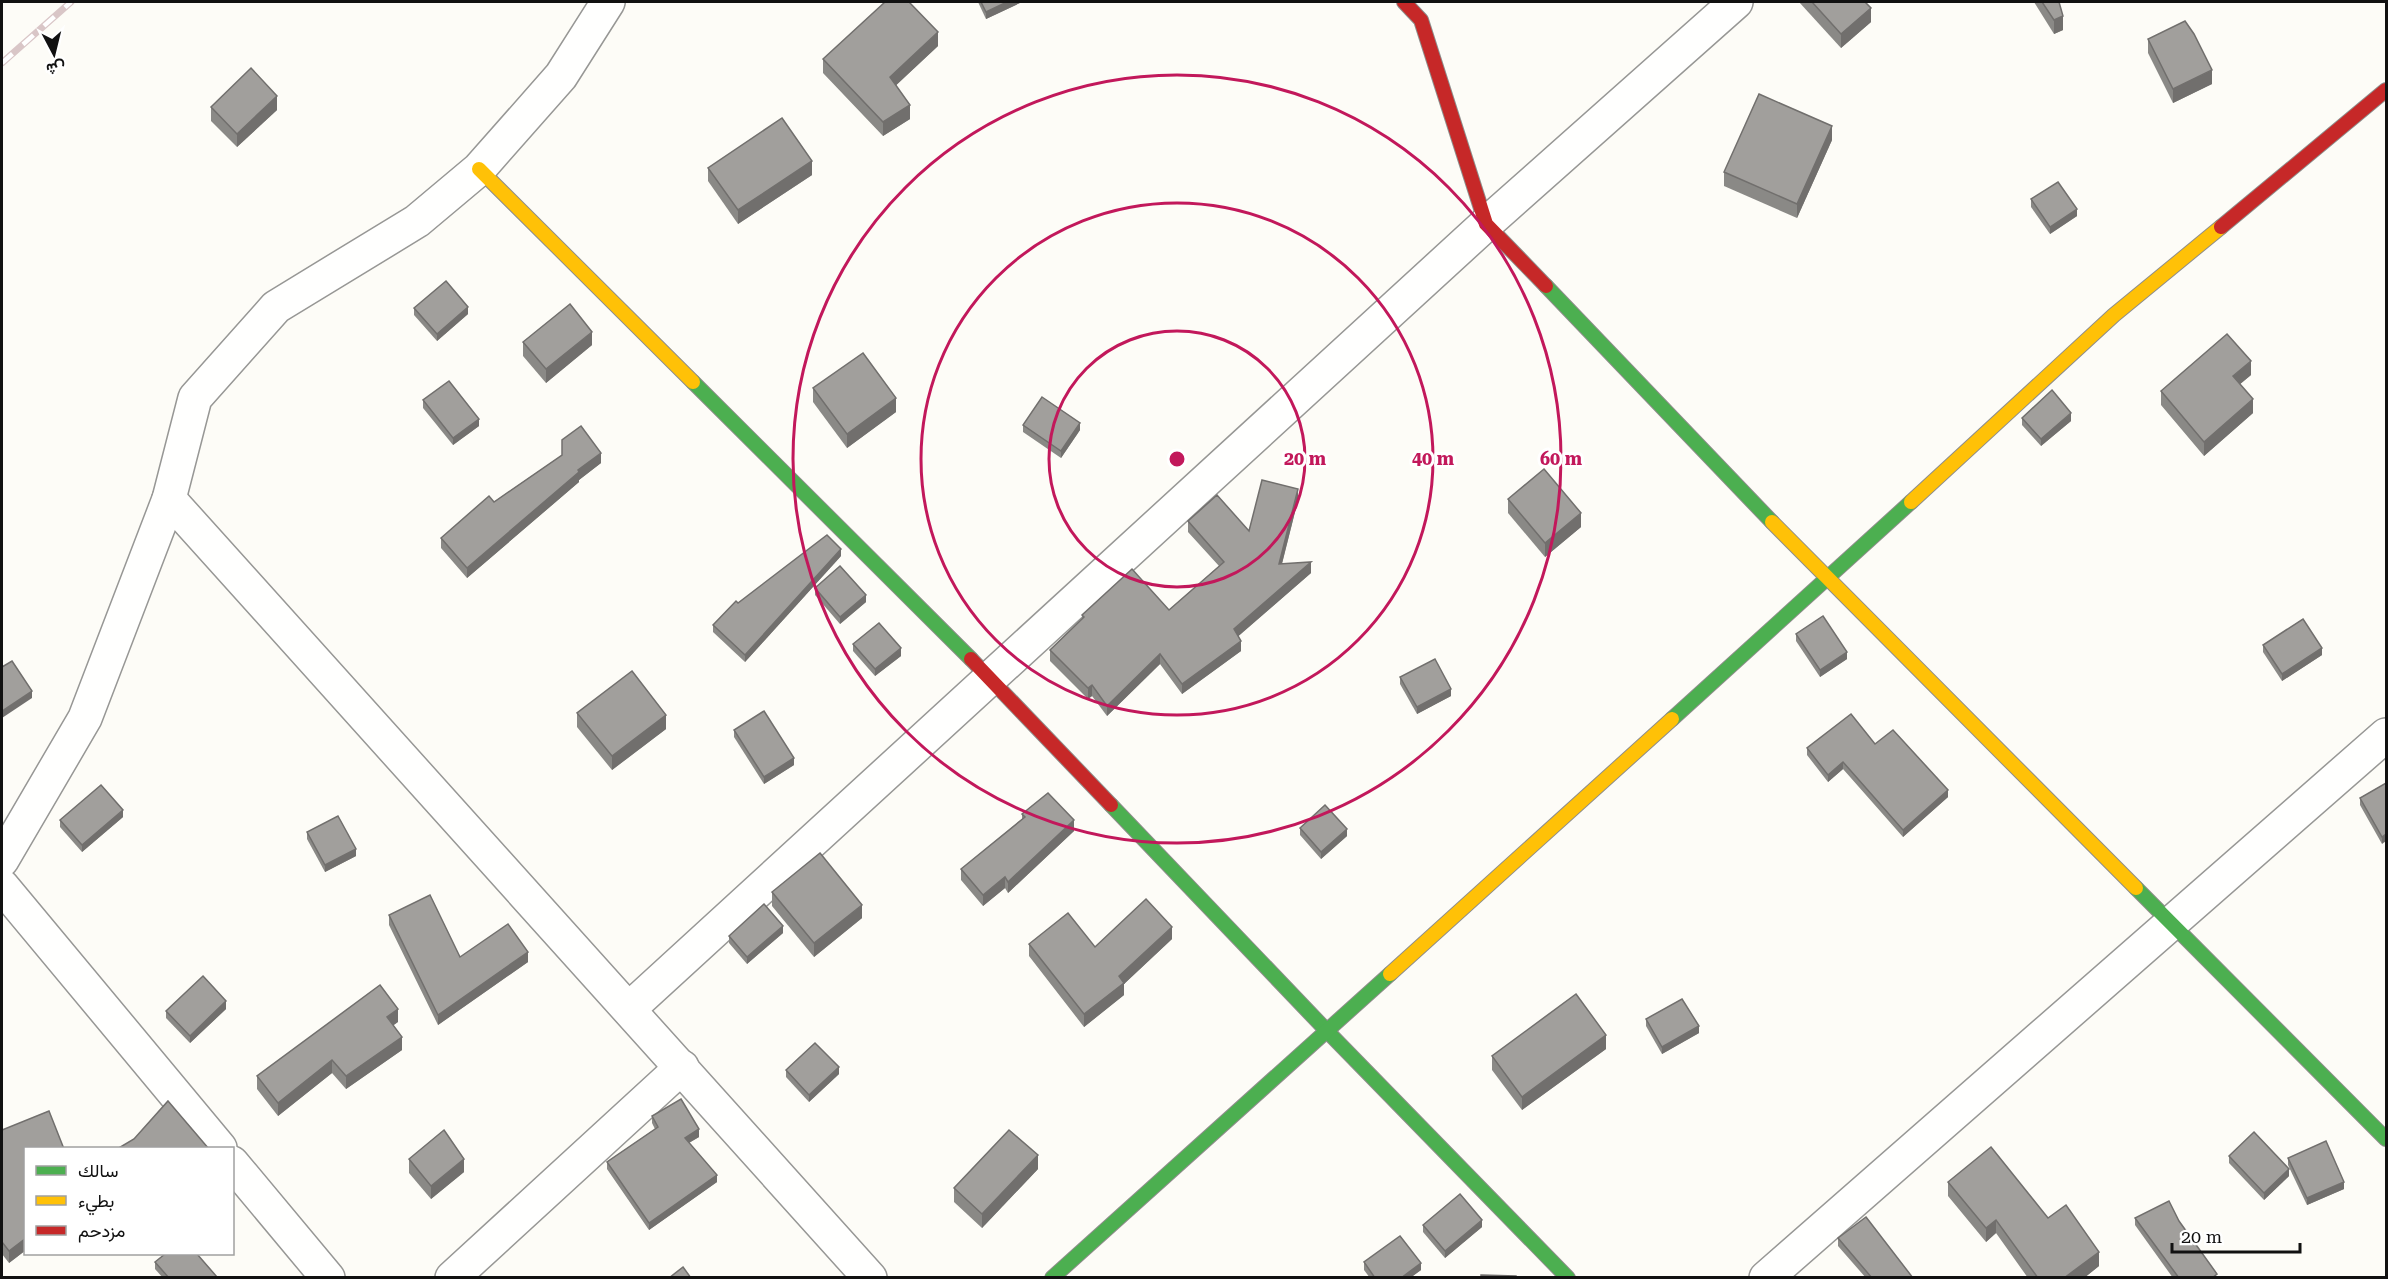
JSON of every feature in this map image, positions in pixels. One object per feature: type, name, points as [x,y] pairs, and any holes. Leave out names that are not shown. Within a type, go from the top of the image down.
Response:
[{"type":"street","points":[[2,860],[85,718],[169,499],[195,398],[276,307],[417,221],[479,169],[561,76],[608,2]]},
{"type":"street","points":[[629,1009],[1486,224],[1736,2]]},
{"type":"street","points":[[1416,8],[1486,224],[1827,579],[2386,1139]]},
{"type":"street","points":[[1052,1278],[1827,579],[2114,315],[2386,90]]},
{"type":"street","points":[[479,169],[990,678],[1326,1030],[1568,1278]]},
{"type":"street","points":[[169,499],[870,1278]]},
{"type":"street","points":[[1766,1278],[2386,735]]},
{"type":"street","points":[[2,886],[218,1147]]},
{"type":"street","points":[[452,1278],[682,1067]]},
{"type":"street","points":[[234,1165],[328,1278]]},
{"type":"building","points":[[885,2],[909,2],[938,32],[890,77],[910,105],[883,122],[823,59]]},
{"type":"building","points":[[981,2],[1007,2],[986,12]]},
{"type":"building","points":[[1812,2],[1865,2],[1871,8],[1841,34]]},
{"type":"building","points":[[2042,2],[2059,2],[2063,16],[2054,20]]},
{"type":"building","points":[[2185,21],[2212,70],[2173,89],[2148,39]]},
{"type":"building","points":[[251,68],[277,96],[237,134],[211,107]]},
{"type":"building","points":[[1759,94],[1832,126],[1797,204],[1724,172]]},
{"type":"building","points":[[782,118],[812,161],[738,210],[708,168]]},
{"type":"building","points":[[2058,182],[2077,209],[2050,227],[2031,199]]},
{"type":"building","points":[[446,281],[468,307],[437,334],[414,308]]},
{"type":"building","points":[[570,304],[592,332],[546,369],[523,342]]},
{"type":"building","points":[[2227,334],[2251,361],[2233,376],[2253,399],[2204,442],[2161,391]]},
{"type":"building","points":[[863,353],[896,398],[847,434],[813,388]]},
{"type":"building","points":[[449,381],[479,419],[453,438],[423,400]]},
{"type":"building","points":[[2052,390],[2071,413],[2041,439],[2022,418]]},
{"type":"building","points":[[1042,397],[1080,423],[1061,451],[1023,425]]},
{"type":"building","points":[[581,426],[601,453],[578,470],[579,472],[467,568],[441,538],[489,496],[494,502],[562,455],[562,440]]},
{"type":"building","points":[[1544,469],[1581,513],[1545,543],[1508,499]]},
{"type":"building","points":[[1262,480],[1298,489],[1279,564],[1311,562],[1234,629],[1241,641],[1182,684],[1160,654],[1107,706],[1092,685],[1088,688],[1050,650],[1084,617],[1082,615],[1132,569],[1169,610],[1224,562],[1188,521],[1217,495],[1249,531]]},
{"type":"building","points":[[827,535],[841,549],[745,655],[713,625],[736,601],[738,603]]},
{"type":"building","points":[[840,566],[866,595],[840,617],[815,588]]},
{"type":"building","points":[[1823,616],[1847,652],[1820,670],[1796,634]]},
{"type":"building","points":[[2303,619],[2322,648],[2282,674],[2263,645]]},
{"type":"building","points":[[879,623],[901,648],[875,669],[853,644]]},
{"type":"building","points":[[1435,659],[1451,689],[1417,707],[1400,677]]},
{"type":"building","points":[[12,661],[32,691],[2,711],[2,667]]},
{"type":"building","points":[[632,671],[666,715],[612,756],[577,713]]},
{"type":"building","points":[[764,711],[794,758],[764,777],[734,730]]},
{"type":"building","points":[[1851,714],[1875,744],[1893,730],[1948,790],[1903,830],[1843,762],[1828,775],[1807,748]]},
{"type":"building","points":[[2386,783],[2386,834],[2382,837],[2360,798]]},
{"type":"building","points":[[101,785],[123,810],[82,845],[60,820]]},
{"type":"building","points":[[1048,793],[1074,820],[1008,882],[1005,877],[983,895],[961,869],[1025,817],[1022,814]]},
{"type":"building","points":[[1325,805],[1347,829],[1321,852],[1300,828]]},
{"type":"building","points":[[338,816],[356,849],[325,865],[307,832]]},
{"type":"building","points":[[820,853],[862,905],[814,943],[772,892]]},
{"type":"building","points":[[430,895],[460,957],[508,924],[528,952],[438,1015],[389,915]]},
{"type":"building","points":[[1146,899],[1172,927],[1119,976],[1124,983],[1084,1014],[1029,944],[1068,913],[1095,947]]},
{"type":"building","points":[[764,904],[783,926],[747,957],[729,936]]},
{"type":"building","points":[[203,976],[226,1001],[190,1036],[166,1011]]},
{"type":"building","points":[[380,985],[398,1009],[387,1017],[402,1037],[346,1076],[332,1060],[278,1103],[257,1076]]},
{"type":"building","points":[[1576,994],[1606,1035],[1522,1097],[1492,1056]]},
{"type":"building","points":[[1682,999],[1699,1026],[1662,1047],[1646,1019]]},
{"type":"building","points":[[815,1043],[839,1067],[809,1095],[786,1070]]},
{"type":"building","points":[[681,1099],[699,1129],[685,1138],[717,1175],[649,1223],[607,1162],[658,1127],[652,1116]]},
{"type":"building","points":[[168,1101],[207,1147],[120,1147],[134,1139]]},
{"type":"building","points":[[49,1111],[63,1147],[24,1147],[24,1240],[9,1251],[2,1242],[2,1130]]},
{"type":"building","points":[[444,1130],[464,1159],[431,1186],[409,1159]]},
{"type":"building","points":[[1009,1130],[1038,1155],[982,1214],[954,1188]]},
{"type":"building","points":[[2254,1132],[2289,1169],[2264,1193],[2229,1156]]},
{"type":"building","points":[[2326,1141],[2344,1182],[2307,1198],[2288,1158]]},
{"type":"building","points":[[1991,1147],[2048,1218],[2066,1205],[2099,1252],[2064,1278],[2038,1278],[1996,1220],[1986,1228],[1948,1182]]},
{"type":"building","points":[[1460,1194],[1482,1220],[1445,1251],[1423,1225]]},
{"type":"building","points":[[2169,1201],[2179,1221],[2217,1274],[2212,1278],[2179,1278],[2135,1218]]},
{"type":"building","points":[[1866,1217],[1913,1278],[1872,1278],[1838,1238]]},
{"type":"building","points":[[1400,1236],[1421,1263],[1401,1278],[1375,1278],[1364,1262]]},
{"type":"building","points":[[164,1255],[198,1255],[217,1277],[169,1278],[155,1262]]},
{"type":"building","points":[[683,1267],[691,1278],[669,1278]]},
{"type":"building","points":[[1481,1275],[1516,1276],[1516,1278],[1481,1278]]},
{"type":"railway","points":[[2,63],[71,2]]},
{"type":"traffic: fast","points":[[1546,286],[1772,522]]},
{"type":"traffic: fast","points":[[693,382],[971,659]]},
{"type":"traffic: fast","points":[[1672,719],[1911,502]]},
{"type":"traffic: fast","points":[[1111,805],[1568,1278]]},
{"type":"traffic: fast","points":[[2136,888],[2386,1139]]},
{"type":"traffic: fast","points":[[1052,1278],[1390,974]]},
{"type":"traffic: slow","points":[[479,169],[693,382]]},
{"type":"traffic: slow","points":[[1911,502],[2114,315],[2221,227]]},
{"type":"traffic: slow","points":[[1772,522],[2136,888]]},
{"type":"traffic: slow","points":[[1390,974],[1672,719]]},
{"type":"traffic: jam","points":[[1404,2],[1421,20],[1486,224],[1546,286]]},
{"type":"traffic: jam","points":[[2221,227],[2386,90]]},
{"type":"traffic: jam","points":[[971,659],[1111,805]]}]
